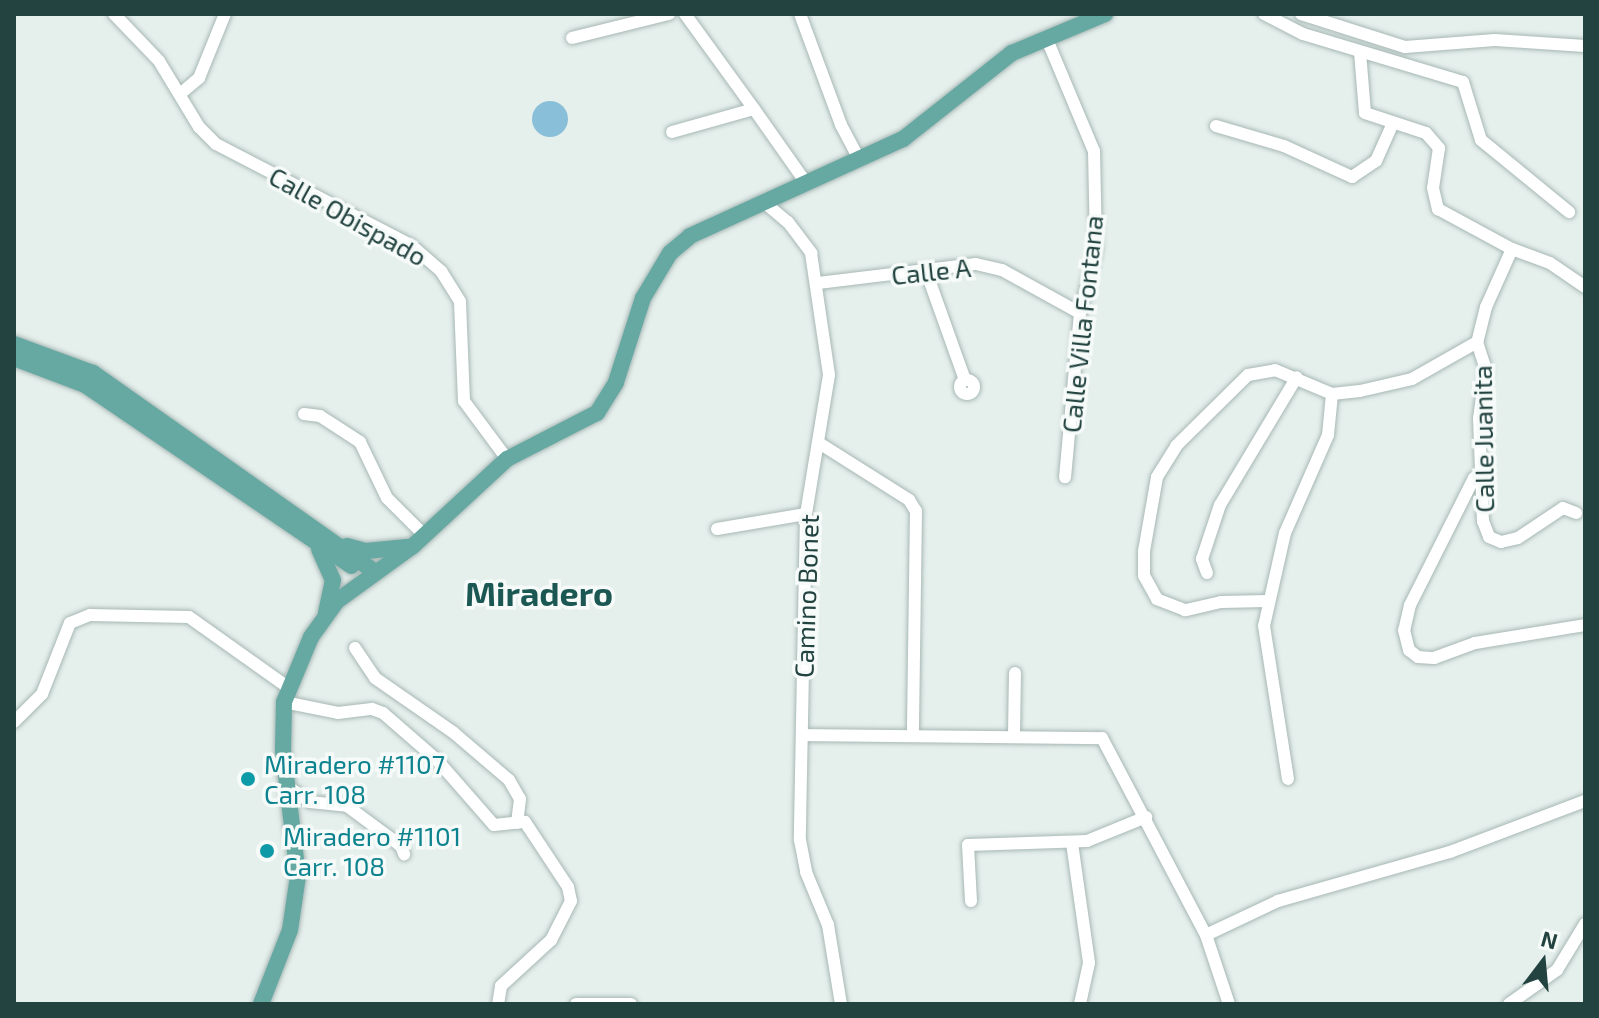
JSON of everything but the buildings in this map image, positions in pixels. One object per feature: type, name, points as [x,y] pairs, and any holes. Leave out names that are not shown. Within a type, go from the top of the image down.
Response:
[{"type":"main road","points":[[326,614],[370,574],[419,541],[507,459],[597,413],[616,382],[643,298],[670,253],[704,228],[903,139],[1012,53],[1105,14]]},
{"type":"main road","points":[[14,344],[93,373],[334,541],[370,574]]},
{"type":"main road","points":[[14,358],[85,385],[313,542],[370,574]]},
{"type":"main road","points":[[334,541],[366,551],[419,541]]},
{"type":"main road","points":[[261,1004],[290,930],[298,876],[287,786],[286,695],[326,614],[331,568],[313,542]]},
{"type":"street","name":"Calle Obispado","points":[[114,14],[153,54],[199,127],[216,144],[411,245],[441,271],[460,302],[464,401],[507,459]]},
{"type":"street","points":[[180,94],[199,78],[225,14]]},
{"type":"street","points":[[572,38],[669,14]]},
{"type":"street","points":[[685,14],[807,184]]},
{"type":"street","points":[[800,14],[841,125],[860,160]]},
{"type":"street","points":[[1264,14],[1303,34],[1463,82],[1481,140],[1569,212]]},
{"type":"street","points":[[1301,14],[1405,47],[1495,40],[1585,46]]},
{"type":"street","name":"Calle Villa Fontana","points":[[1046,37],[1094,151],[1096,249],[1080,313],[1065,477]]},
{"type":"street","points":[[1360,52],[1363,108],[1393,123],[1426,133],[1439,148],[1433,188],[1438,209],[1512,249],[1550,263],[1585,287]]},
{"type":"street","points":[[672,132],[754,109]]},
{"type":"street","points":[[1216,126],[1284,146],[1352,177],[1376,161],[1393,123]]},
{"type":"street","name":"Camino Bonet","points":[[765,203],[803,239],[818,283],[829,375],[806,514],[800,840],[809,883],[828,925],[841,1004]]},
{"type":"street","name":"Calle Juanita","points":[[1512,249],[1486,307],[1477,342],[1486,369],[1479,418],[1483,521],[1495,541],[1518,538],[1563,508],[1576,513]]},
{"type":"street","name":"Calle A","points":[[818,283],[976,264],[993,267],[1080,313]]},
{"type":"street","points":[[926,271],[965,380]]},
{"type":"street","points":[[1267,601],[1221,602],[1185,610],[1157,599],[1144,576],[1148,520],[1165,462],[1221,398],[1260,371],[1297,377],[1332,394],[1412,379],[1477,342]]},
{"type":"street","points":[[1207,573],[1202,559],[1220,505],[1297,377]]},
{"type":"street","points":[[1288,779],[1263,639],[1267,601],[1285,533],[1328,435],[1332,394]]},
{"type":"street","points":[[304,414],[320,416],[360,442],[387,498],[419,541]]},
{"type":"street","points":[[819,443],[909,500],[916,511],[913,734]]},
{"type":"street","points":[[1483,472],[1474,478],[1410,605],[1404,630],[1409,650],[1418,657],[1434,658],[1475,643],[1585,625]]},
{"type":"street","points":[[717,529],[806,514]]},
{"type":"street","points":[[14,722],[42,694],[70,623],[84,616],[189,617],[286,695],[338,713],[372,709],[383,713],[437,760],[494,825],[517,823],[529,828],[568,887],[571,901],[558,932],[501,986],[498,1004]]},
{"type":"street","points":[[355,648],[375,678],[454,733],[509,780],[520,799],[517,823]]},
{"type":"street","points":[[1014,735],[1015,673]]},
{"type":"street","points":[[803,735],[1102,738],[1206,935],[1229,1004]]},
{"type":"street","points":[[287,786],[310,802],[347,806],[401,846],[404,854]]},
{"type":"street","points":[[1206,935],[1278,901],[1450,852],[1585,801]]},
{"type":"street","points":[[971,901],[968,845],[1072,843],[1109,835],[1146,817]]},
{"type":"street","points":[[1072,843],[1089,963],[1080,1004]]},
{"type":"street","points":[[1509,1004],[1557,970],[1585,924]]},
{"type":"street","points":[[576,1004],[631,1004]]},
{"type":"water","points":[[550,101],[563,106],[568,119],[563,132],[550,137],[537,132],[532,119],[537,106]]},
{"type":"place","name":"Miradero #1107 Carr. 108","points":[[248,779]]},
{"type":"place","name":"Miradero #1101 Carr. 108","points":[[267,851]]},
{"type":"district","name":"Miradero","points":[[539,593]]}]
